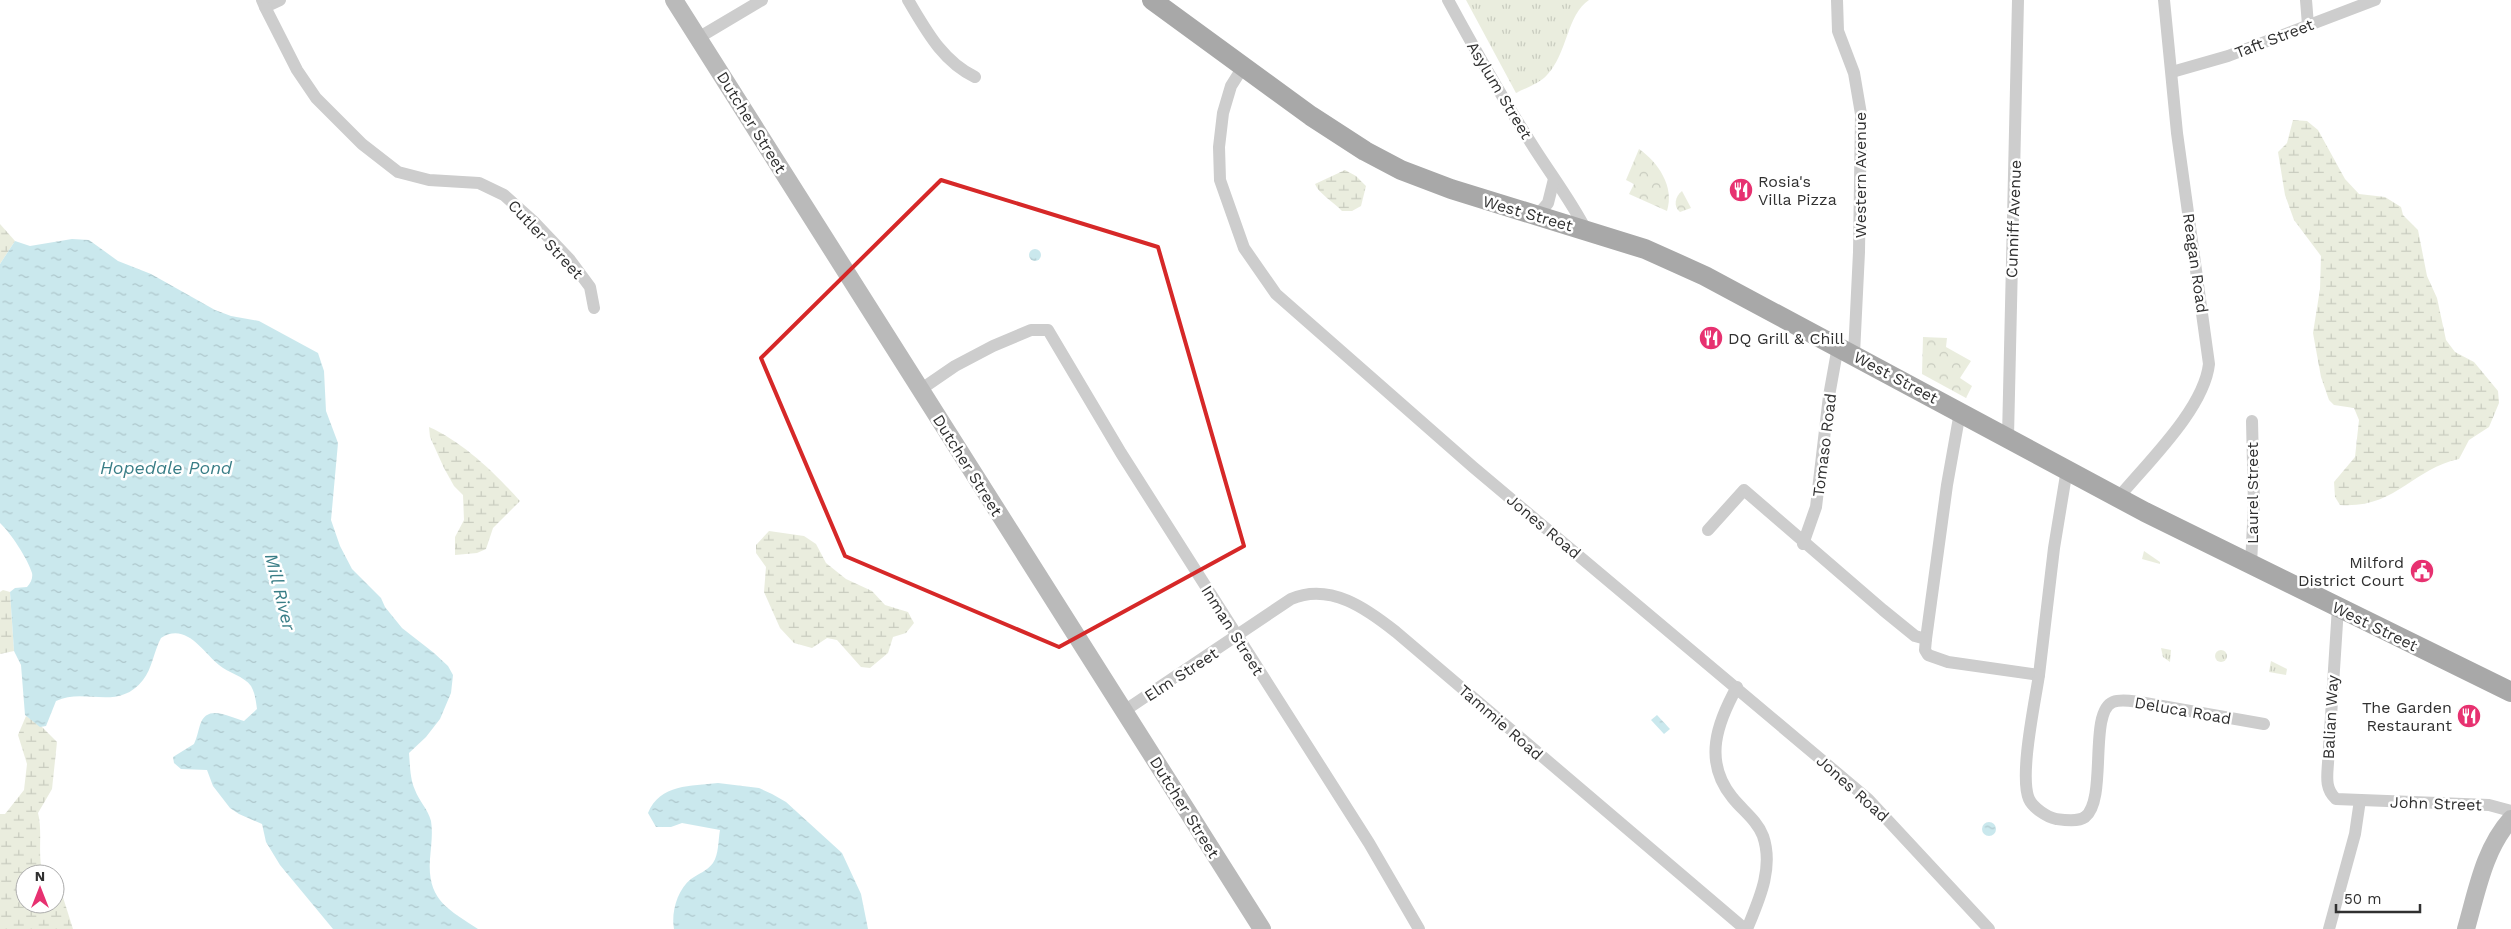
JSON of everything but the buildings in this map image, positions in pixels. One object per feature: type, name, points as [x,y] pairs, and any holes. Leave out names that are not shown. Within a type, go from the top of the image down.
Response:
[{"type":"main road","name":"West Street","points":[[1152,0],[1310,116],[1365,151],[1402,170],[1451,189],[1645,249],[1705,276],[2118,497],[2511,692]]},
{"type":"street","points":[[263,3],[280,0]]},
{"type":"street","name":"Dutcher Street","points":[[674,0],[1262,929]]},
{"type":"street","points":[[698,38],[762,0]]},
{"type":"street","points":[[908,0],[941,52],[954,64],[975,77]]},
{"type":"street","name":"Asylum Street","points":[[1448,0],[1491,79],[1568,197],[1586,230]]},
{"type":"street","name":"Western Avenue","points":[[1837,0],[1838,31],[1854,74],[1861,114],[1859,260],[1846,350]]},
{"type":"street","name":"Cunniff Avenue","points":[[2008,437],[2018,0]]},
{"type":"street","name":"Reagan Road","points":[[2118,497],[2183,420],[2200,395],[2208,374],[2206,337],[2177,134],[2164,0]]},
{"type":"street","points":[[2306,0],[2308,25]]},
{"type":"street","name":"Taft Street","points":[[2172,72],[2228,56],[2375,0]]},
{"type":"street","name":"Cutler Street","points":[[263,3],[297,70],[316,98],[357,139],[398,172],[429,180],[479,183],[504,194],[570,260],[590,288],[594,308]]},
{"type":"street","name":"Jones Road","points":[[1243,67],[1231,86],[1223,113],[1219,147],[1220,180],[1233,223],[1244,248],[1276,294],[1473,467],[1868,799],[1989,929]]},
{"type":"street","points":[[1537,216],[1548,203],[1554,178]]},
{"type":"street","name":"Inman Street","points":[[920,390],[955,366],[993,346],[1031,330],[1048,330],[1121,453],[1369,844],[1419,929]]},
{"type":"street","name":"Tomaso Road","points":[[1803,544],[1816,507],[1829,396],[1846,350]]},
{"type":"street","points":[[1960,412],[1947,486],[1925,650],[1928,655],[1948,662],[2039,675]]},
{"type":"street","name":"Laurel Street","points":[[2251,564],[2254,505],[2252,421]]},
{"type":"street","name":"Deluca Road","points":[[2067,469],[2054,548],[2027,768],[2027,788],[2032,805],[2049,817],[2073,820],[2083,819],[2090,813],[2096,790],[2100,733],[2104,713],[2113,702],[2123,700],[2139,702],[2264,724]]},
{"type":"street","points":[[1708,530],[1744,490],[1803,544],[1915,636],[1926,639]]},
{"type":"street","name":"Tammie Road","points":[[1238,636],[1284,603],[1300,596],[1332,596],[1362,608],[1404,638],[1746,929]]},
{"type":"street","name":"Balian Way","points":[[2338,607],[2327,785],[2330,794],[2336,799],[2360,800]]},
{"type":"street","name":"Elm Street","points":[[1124,711],[1238,636]]},
{"type":"street","points":[[1737,687],[1719,724],[1715,751],[1718,771],[1724,784],[1732,797],[1756,824],[1766,849],[1765,877],[1746,929]]},
{"type":"street","points":[[2329,929],[2355,834],[2360,800]]},
{"type":"street","name":"John Street","points":[[2360,800],[2489,805],[2511,811]]},
{"type":"street","points":[[2466,929],[2486,862],[2494,843],[2511,819]]},
{"type":"highlighted area","points":[[941,180],[1158,247],[1244,546],[1059,647],[845,556],[761,358]]},
{"type":"green space","points":[[1466,0],[1589,0],[1576,15],[1554,67],[1541,80],[1516,93]]},
{"type":"green space","points":[[2293,120],[2307,121],[2318,130],[2345,179],[2359,194],[2385,197],[2401,207],[2403,215],[2418,230],[2427,276],[2437,298],[2446,340],[2455,352],[2474,362],[2498,391],[2499,403],[2489,427],[2469,440],[2459,459],[2428,471],[2389,495],[2359,505],[2340,505],[2335,497],[2334,482],[2355,457],[2359,420],[2354,408],[2334,405],[2329,400],[2321,377],[2313,333],[2320,289],[2321,256],[2294,220],[2285,195],[2278,152],[2287,143]]},
{"type":"green space","points":[[1639,149],[1653,161],[1667,184],[1669,202],[1667,211],[1629,194],[1634,184],[1626,180]]},
{"type":"green space","points":[[1345,170],[1356,176],[1366,186],[1361,206],[1352,211],[1342,211],[1315,184]]},
{"type":"green space","points":[[1682,191],[1691,208],[1680,212],[1676,207],[1676,202]]},
{"type":"green space","points":[[0,224],[15,241],[0,264]]},
{"type":"green space","points":[[1923,337],[1947,338],[1946,347],[1971,361],[1960,378],[1972,386],[1966,398],[1922,374]]},
{"type":"green space","points":[[429,427],[442,433],[478,459],[520,501],[493,528],[486,549],[477,553],[455,555],[455,537],[464,520],[463,495],[454,486],[444,468],[430,437]]},
{"type":"green space","points":[[769,531],[804,536],[816,544],[826,563],[846,579],[872,591],[885,605],[908,612],[914,623],[906,633],[893,637],[888,653],[870,668],[861,667],[837,640],[827,638],[812,648],[794,643],[780,628],[764,592],[766,567],[756,553],[756,545]]},
{"type":"green space","points":[[2144,551],[2160,562],[2160,564],[2142,559]]},
{"type":"green space","points":[[3,590],[10,592],[14,651],[0,654],[0,592]]},
{"type":"green space","points":[[2161,648],[2171,650],[2170,662],[2163,657]]},
{"type":"green space","points":[[2219,650],[2223,650],[2227,656],[2223,662],[2219,662],[2215,658],[2215,654]]},
{"type":"green space","points":[[2271,661],[2287,669],[2286,675],[2269,672]]},
{"type":"green space","points":[[26,716],[41,726],[57,742],[52,789],[38,813],[41,864],[15,864],[15,914],[65,914],[65,904],[73,929],[0,929],[0,814],[5,814],[24,790],[27,764],[18,735]]},
{"type":"water","name":"Hopedale Pond","points":[[72,239],[89,240],[118,261],[151,274],[215,310],[231,316],[259,321],[318,353],[324,371],[326,411],[338,443],[331,520],[340,546],[352,569],[381,598],[385,607],[402,628],[434,653],[448,666],[453,675],[451,693],[440,719],[426,737],[409,753],[410,767],[415,790],[431,821],[430,873],[432,884],[441,902],[448,909],[478,929],[333,929],[280,865],[266,842],[262,824],[230,808],[213,786],[207,770],[181,769],[174,763],[173,757],[194,744],[203,718],[213,713],[219,713],[244,721],[257,709],[251,686],[240,677],[223,668],[200,646],[186,636],[170,634],[161,638],[146,676],[133,690],[123,695],[112,697],[78,696],[56,701],[46,726],[40,727],[25,715],[21,665],[14,651],[10,592],[15,588],[27,587],[30,584],[32,575],[30,567],[18,546],[0,523],[0,264],[15,241],[30,246]]},
{"type":"water","points":[[1035,249],[1041,255],[1035,261],[1029,255]]},
{"type":"water","points":[[1657,715],[1670,729],[1664,734],[1651,720]]},
{"type":"water","points":[[718,783],[759,788],[772,794],[786,802],[842,853],[861,894],[868,929],[674,929],[674,909],[679,895],[691,879],[713,863],[717,852],[720,830],[682,823],[671,827],[656,827],[648,813],[660,796],[677,788]]},
{"type":"water","points":[[1989,822],[1994,824],[1996,829],[1994,834],[1989,836],[1984,834],[1982,829],[1984,824]]},
{"type":"place","name":"Rosia's Villa Pizza","points":[[1741,190]]},
{"type":"place","name":"DQ Grill & Chill","points":[[1711,338]]},
{"type":"place","name":"Milford District Court","points":[[2422,571]]},
{"type":"place","name":"The Garden Restaurant","points":[[2469,716]]},
{"type":"water label","name":"Mill River","points":[[280,592]]}]
